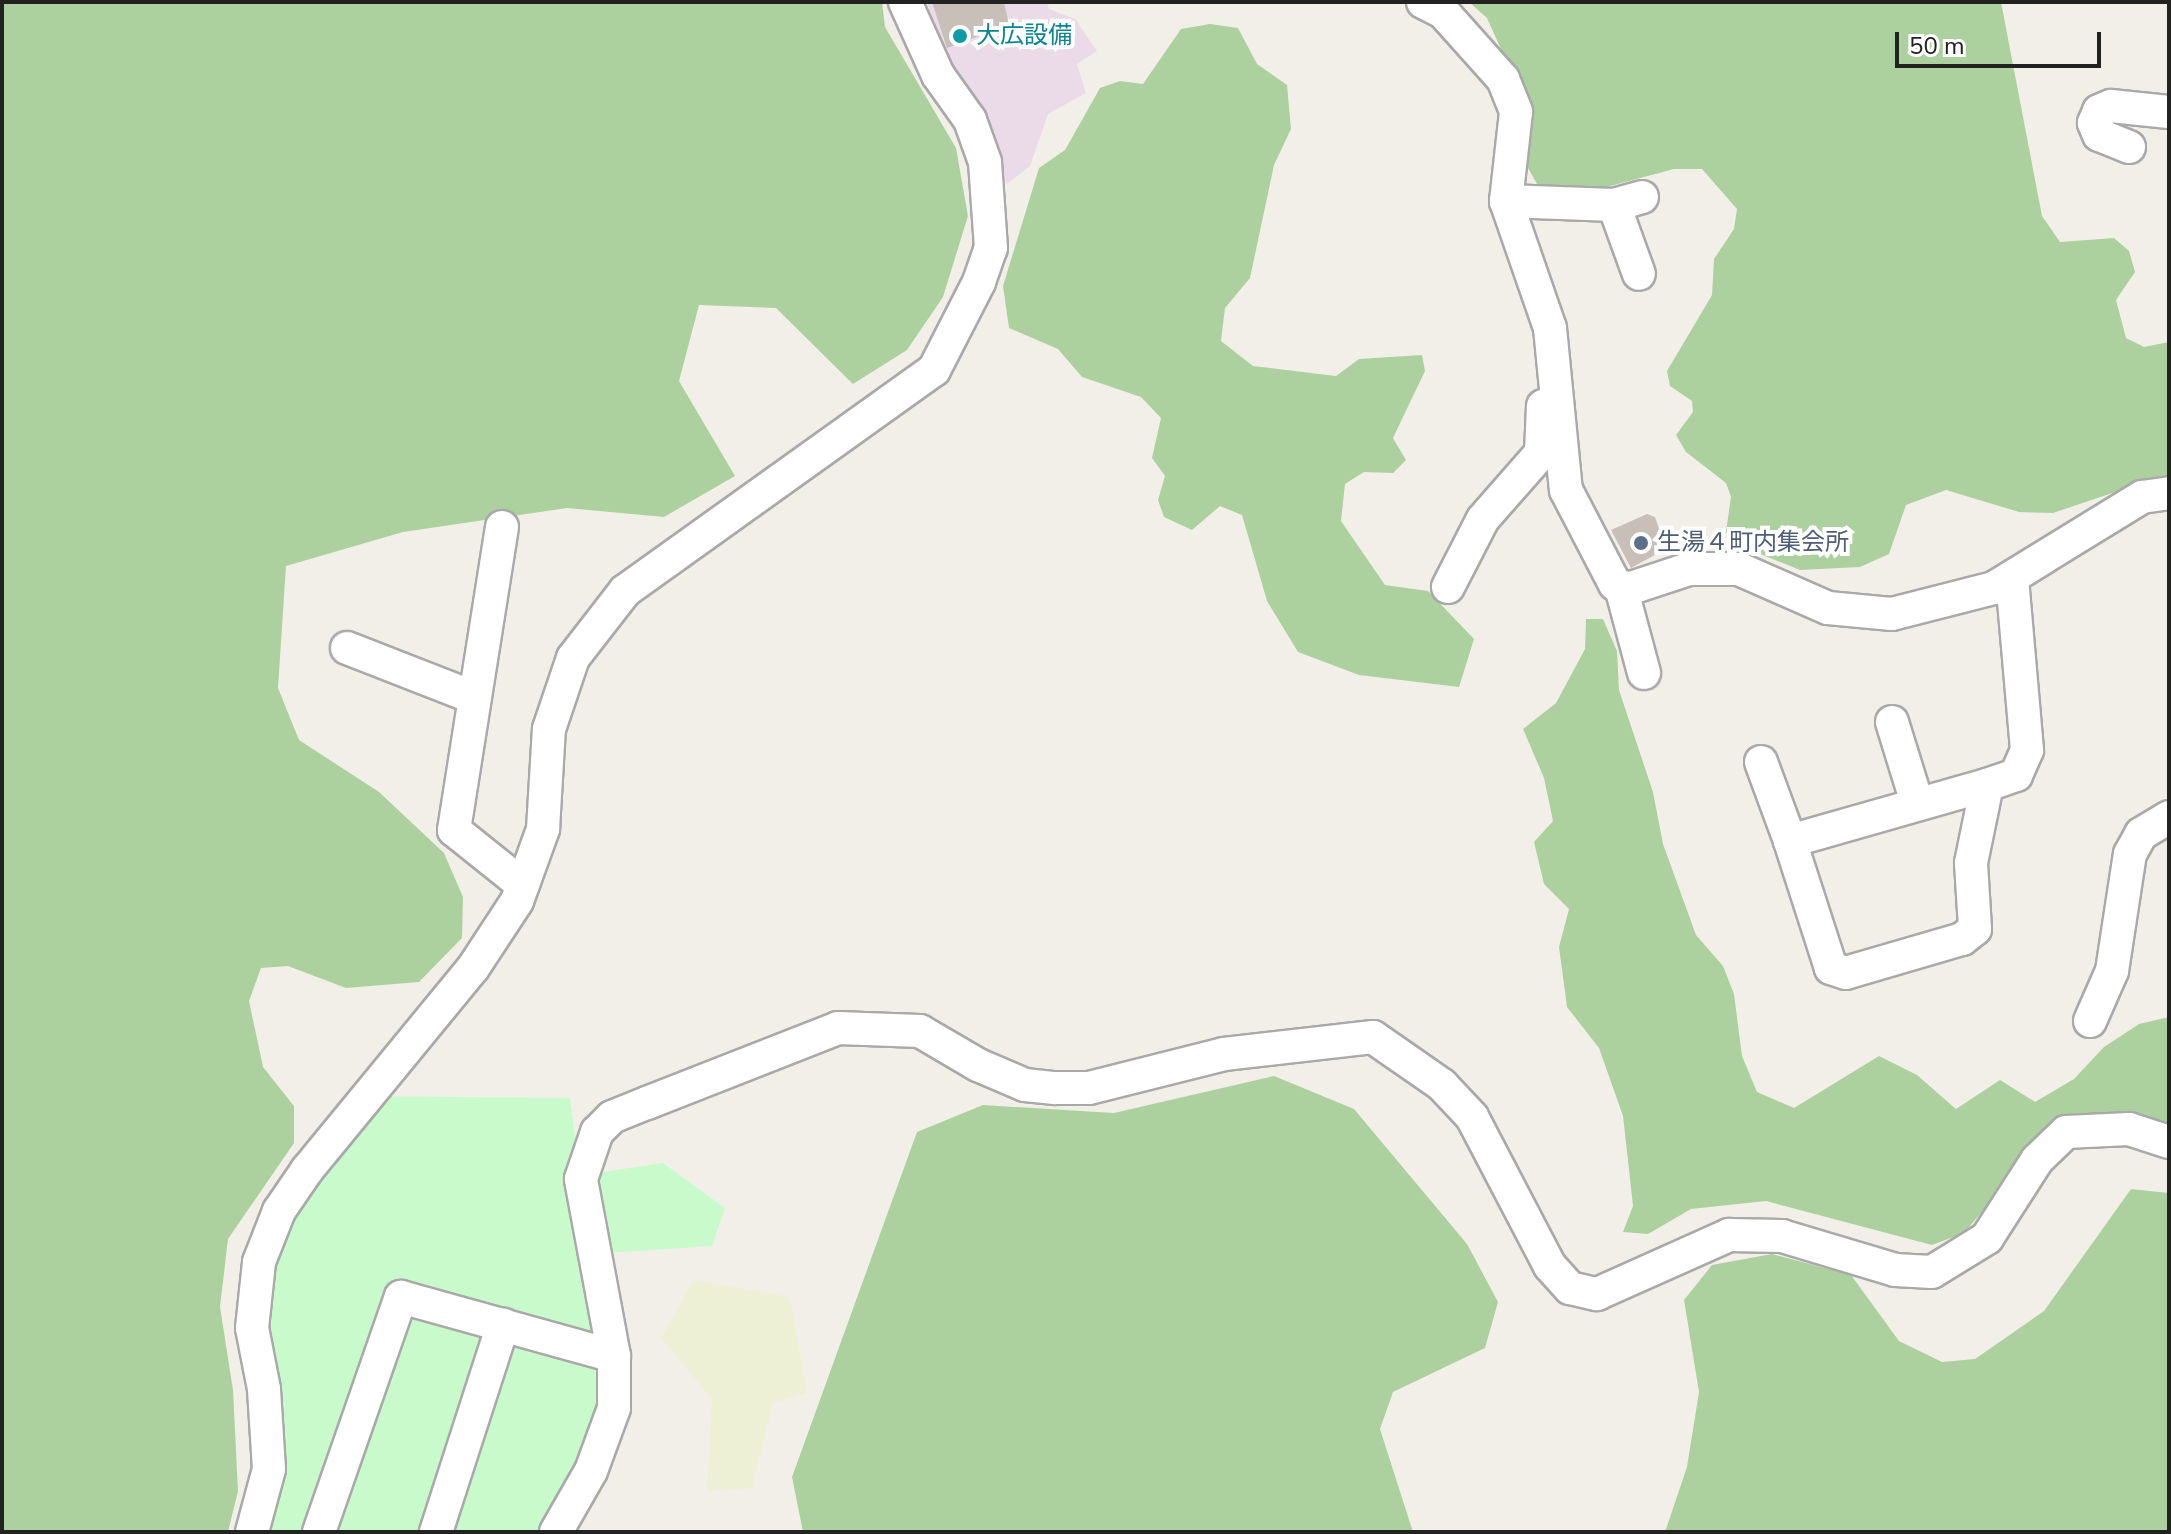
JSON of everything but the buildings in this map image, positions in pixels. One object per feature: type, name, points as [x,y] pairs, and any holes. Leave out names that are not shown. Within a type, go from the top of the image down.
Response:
[{"type":"street","points":[[252,1532],[269,1469],[264,1389],[252,1328],[259,1262],[279,1211],[473,968],[523,885],[543,829],[549,729],[559,691],[599,619],[625,591],[934,370],[979,282],[991,248],[985,162],[970,120],[938,75],[905,2]]},
{"type":"street","points":[[1423,2],[1443,12],[1503,79],[1516,112],[1506,201],[1544,307],[1558,372],[1566,490],[1621,587],[1644,673]]},
{"type":"street","points":[[2129,147],[2099,135],[2094,123],[2099,111],[2111,106],[2169,112]]},
{"type":"street","points":[[1506,201],[1628,201],[1639,274]]},
{"type":"street","points":[[1448,587],[1483,519],[1541,453],[1538,326],[1544,307]]},
{"type":"street","points":[[1621,587],[1689,569],[1739,569],[1828,608],[1892,614],[2012,580],[2142,497],[2169,493]]},
{"type":"street","points":[[502,527],[454,830],[523,885]]},
{"type":"street","points":[[1790,841],[2016,775],[2027,750],[2012,580]]},
{"type":"street","points":[[347,648],[475,698]]},
{"type":"street","points":[[1892,722],[1917,803]]},
{"type":"street","points":[[1761,762],[1790,841],[1828,962],[1846,973],[1962,939],[1975,929],[1971,863],[1987,785]]},
{"type":"street","points":[[2090,1021],[2112,971],[2130,854],[2141,834],[2169,817]]},
{"type":"street","points":[[556,1532],[591,1471],[614,1408],[614,1356],[581,1179],[597,1132],[612,1117],[838,1028],[920,1031],[978,1065],[1025,1085],[1055,1088],[1089,1088],[1224,1054],[1373,1037],[1442,1085],[1472,1117],[1550,1266],[1570,1288],[1597,1294],[1729,1235],[1782,1236],[1895,1270],[1932,1272],[1987,1238],[2037,1160],[2066,1132],[2129,1129],[2169,1142]]},
{"type":"street","points":[[319,1532],[396,1301],[412,1296],[614,1356]]},
{"type":"street","points":[[436,1532],[503,1325]]},
{"type":"shaded area","points":[[927,2],[1047,2],[1049,9],[1075,19],[1097,51],[1077,64],[1086,93],[1048,114],[1030,166],[1007,184],[942,52]]},
{"type":"green space","points":[[2,2],[882,2],[885,27],[956,148],[968,216],[943,297],[907,350],[853,384],[776,308],[699,305],[679,381],[735,476],[664,517],[567,508],[403,532],[286,566],[278,688],[299,740],[379,792],[444,853],[463,897],[462,938],[419,982],[346,988],[288,966],[261,968],[249,1001],[263,1067],[294,1106],[294,1143],[228,1239],[220,1307],[233,1390],[238,1491],[228,1532],[2,1532]]},
{"type":"green space","points":[[1469,2],[2001,2],[2042,216],[2060,242],[2114,238],[2129,251],[2135,272],[2116,300],[2126,338],[2144,347],[2169,342],[2169,474],[2053,513],[2019,512],[1946,490],[1906,505],[1889,554],[1860,567],[1800,570],[1736,544],[1726,532],[1731,497],[1726,483],[1686,452],[1676,435],[1693,412],[1692,401],[1670,386],[1667,371],[1712,295],[1714,259],[1734,229],[1737,209],[1702,169],[1674,169],[1599,189],[1537,184],[1523,159],[1509,67],[1487,18]]},
{"type":"green space","points":[[1210,24],[1238,28],[1257,64],[1287,85],[1291,129],[1274,165],[1250,278],[1225,308],[1221,341],[1253,366],[1336,376],[1359,359],[1422,355],[1425,371],[1393,438],[1406,460],[1393,473],[1364,472],[1345,484],[1341,521],[1385,585],[1428,591],[1474,639],[1459,687],[1359,675],[1298,652],[1267,601],[1242,515],[1220,506],[1192,530],[1164,517],[1158,500],[1165,476],[1152,458],[1161,418],[1141,397],[1082,377],[1058,349],[1009,328],[1003,286],[1039,168],[1065,150],[1100,88],[1120,81],[1143,84],[1181,29]]},
{"type":"green space","points":[[1586,619],[1603,619],[1617,651],[1619,690],[1653,792],[1663,844],[1696,935],[1723,966],[1734,994],[1742,1056],[1757,1092],[1794,1108],[1879,1056],[1917,1075],[1956,1109],[2000,1080],[2035,1102],[2074,1079],[2104,1047],[2139,1024],[2169,1017],[2169,1127],[2055,1125],[1964,1233],[1932,1245],[1766,1201],[1691,1209],[1648,1234],[1623,1232],[1633,1206],[1623,1116],[1599,1048],[1567,1007],[1559,947],[1569,909],[1544,884],[1534,842],[1553,821],[1544,778],[1523,729],[1556,703],[1585,649]]},
{"type":"green space","points":[[1274,1076],[1354,1109],[1467,1244],[1498,1302],[1485,1348],[1393,1392],[1380,1429],[1413,1532],[803,1532],[792,1477],[917,1132],[983,1105],[1114,1113]]},
{"type":"green space","points":[[366,1096],[570,1098],[608,1388],[574,1492],[544,1532],[249,1532],[264,1389],[255,1295],[279,1211]]},
{"type":"green space","points":[[663,1163],[725,1208],[712,1246],[606,1253],[595,1173]]},
{"type":"green space","points":[[2131,1189],[2169,1193],[2169,1532],[1665,1532],[1687,1467],[1699,1392],[1684,1300],[1712,1265],[1772,1254],[1851,1275],[1899,1341],[1942,1362],[1975,1359],[2044,1311]]},
{"type":"green space","points":[[693,1280],[790,1297],[807,1393],[773,1403],[752,1488],[707,1491],[712,1399],[661,1338]]},
{"type":"place","name":"大広設備","points":[[960,36]]},
{"type":"place","name":"生湯４町内集会所","points":[[1641,543]]}]
